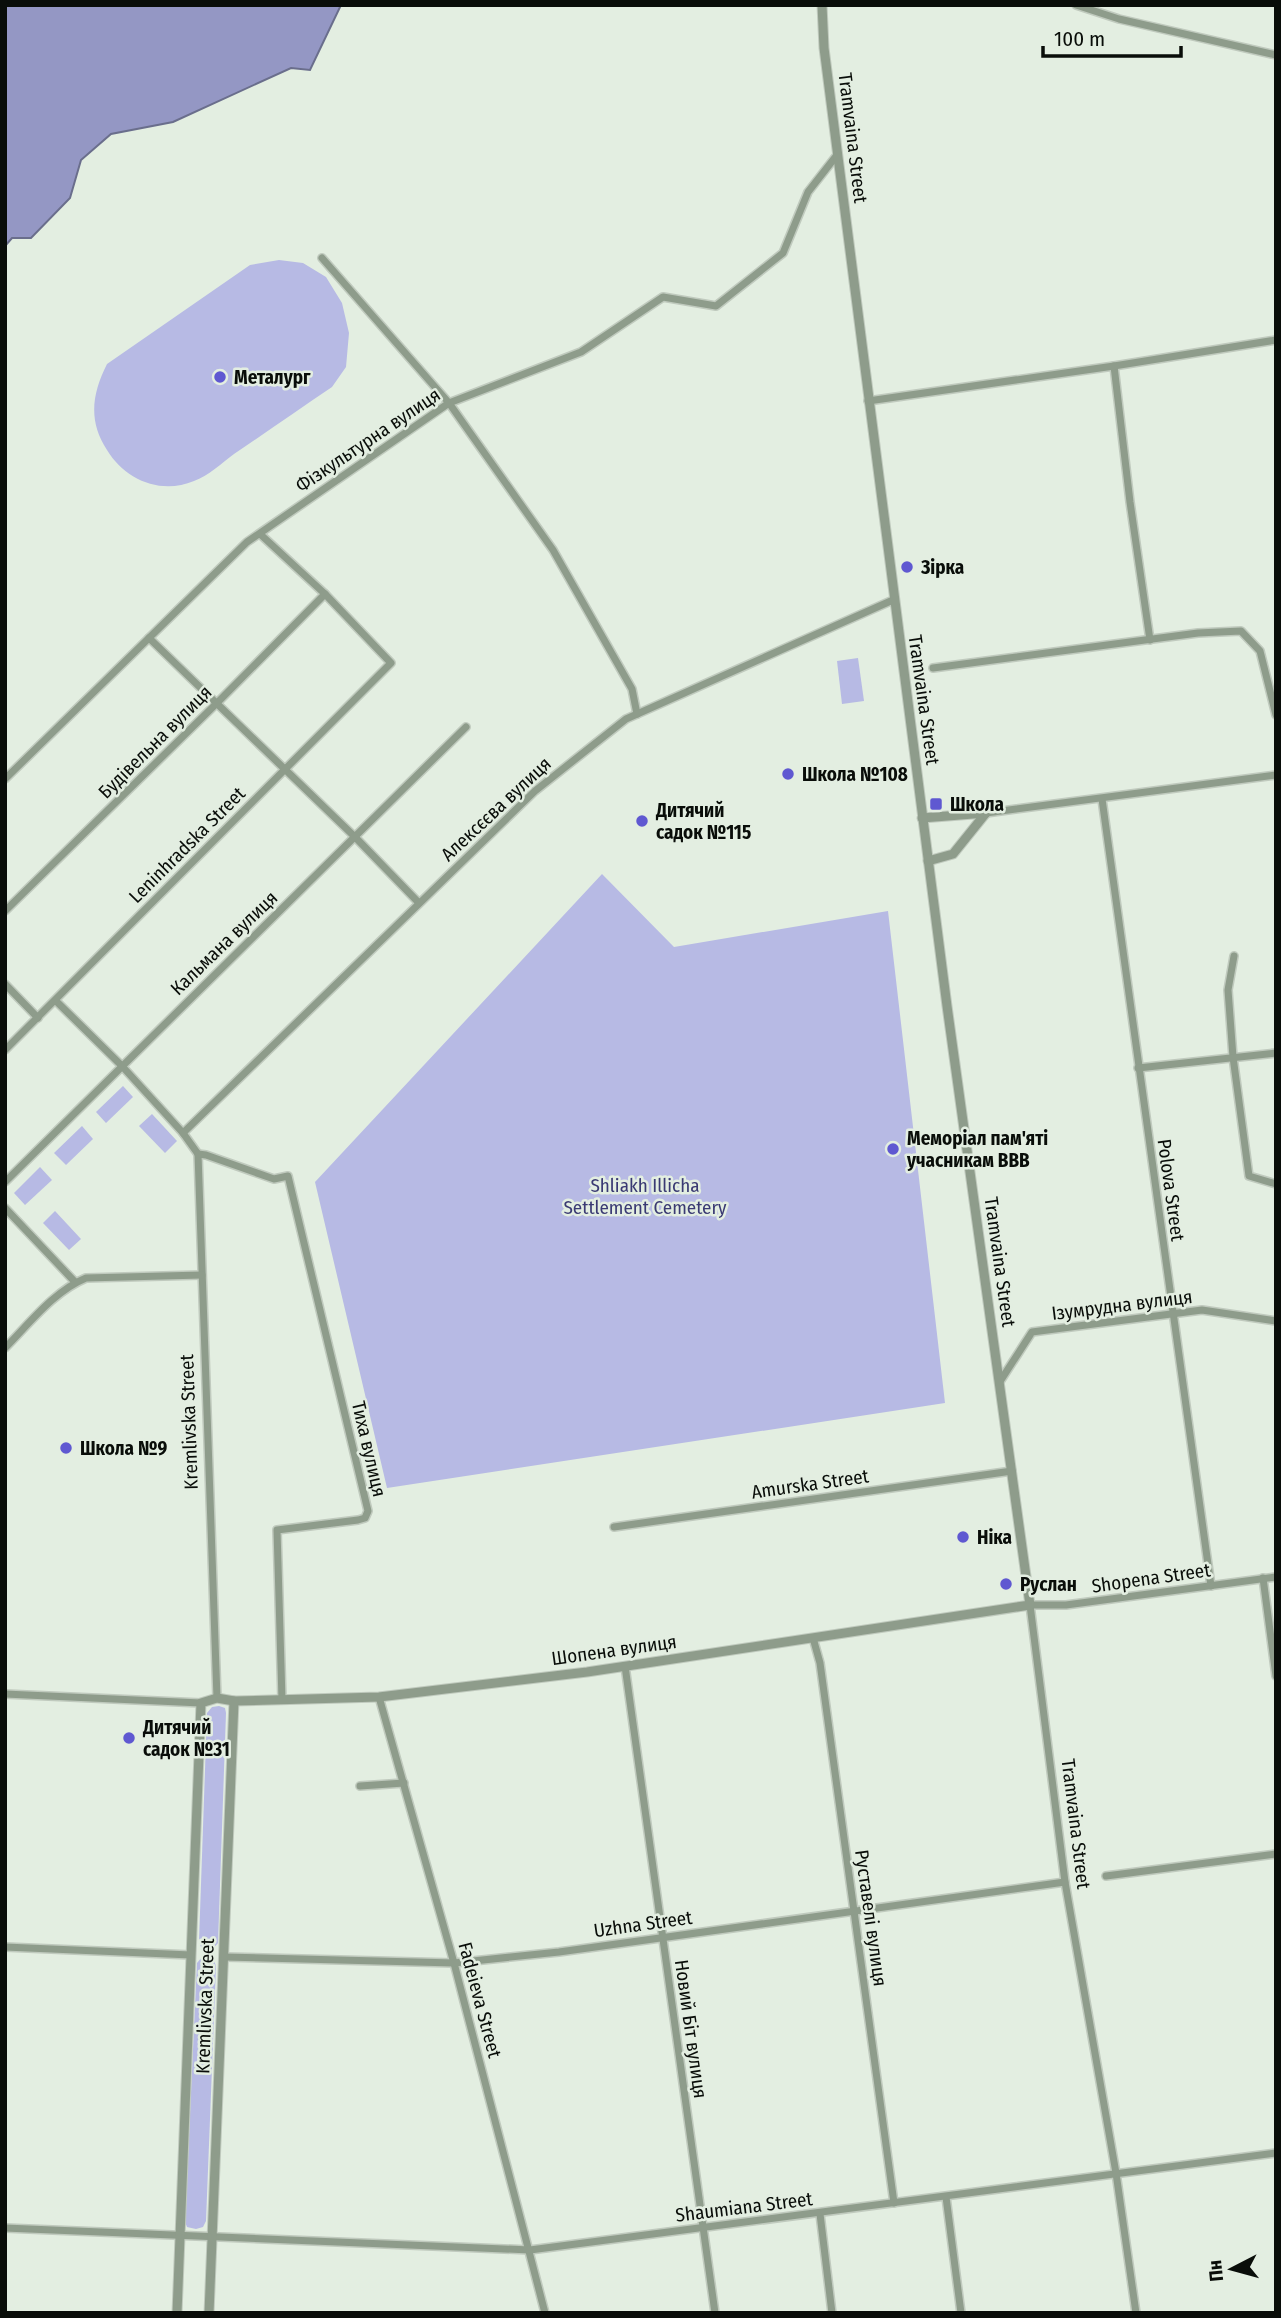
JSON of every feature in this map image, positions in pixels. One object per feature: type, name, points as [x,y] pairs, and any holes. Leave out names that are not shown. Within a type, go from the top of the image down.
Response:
[{"type":"street","name":"Tramvaina Street","points":[[822,5],[824,48],[868,401],[1065,1882],[1116,2173],[1136,2313]]},
{"type":"street","points":[[1076,5],[1119,19],[1276,55]]},
{"type":"street","name":"Фiзкультурна вулиця","points":[[5,779],[247,542],[449,402],[581,352],[663,297],[716,306],[783,253],[808,192],[837,155]]},
{"type":"street","points":[[322,258],[449,402],[553,550],[632,689],[638,714]]},
{"type":"street","points":[[868,401],[1276,340]]},
{"type":"street","points":[[1114,366],[1150,640]]},
{"type":"street","points":[[260,534],[325,594]]},
{"type":"street","name":"Leninhradska Street","points":[[5,1050],[391,663],[325,594]]},
{"type":"street","name":"Будівельна вулиця","points":[[5,911],[217,704],[325,594]]},
{"type":"street","name":"Алексєєва вулиця","points":[[183,1133],[535,791],[626,719],[894,600]]},
{"type":"street","points":[[933,668],[1198,634],[1241,631],[1260,651],[1276,715]]},
{"type":"street","points":[[149,638],[355,837],[419,903]]},
{"type":"street","name":"Кальмана вулиця","points":[[5,1182],[466,727]]},
{"type":"street","points":[[922,818],[1102,799],[1276,775]]},
{"type":"street","name":"Polova Street","points":[[1102,799],[1211,1586]]},
{"type":"street","points":[[928,861],[953,855],[986,813]]},
{"type":"street","points":[[1234,956],[1228,990],[1233,1057],[1249,1176],[1276,1184]]},
{"type":"street","points":[[5,984],[38,1018]]},
{"type":"street","points":[[56,1001],[121,1065],[196,1150]]},
{"type":"street","points":[[1138,1068],[1276,1054]]},
{"type":"street","name":"Тиха вулиця","points":[[196,1150],[274,1179],[288,1176],[368,1511],[365,1518],[358,1520],[277,1530],[282,1700]]},
{"type":"street","name":"Kremlivska Street","points":[[196,1150],[217,1698]]},
{"type":"street","points":[[5,1208],[75,1282]]},
{"type":"street","points":[[5,1348],[44,1308],[75,1282],[99,1276],[202,1275]]},
{"type":"street","name":"Ізумрудна вулиця","points":[[999,1382],[1032,1332],[1202,1310],[1276,1321]]},
{"type":"street","name":"Amurska Street","points":[[614,1527],[1012,1471]]},
{"type":"street","name":"Shopena Street","points":[[1030,1605],[1066,1605],[1276,1577]]},
{"type":"street","points":[[1263,1578],[1276,1676]]},
{"type":"street","name":"Шопена вулиця","points":[[201,1703],[217,1698],[234,1701],[379,1697],[625,1666],[1030,1605]]},
{"type":"street","name":"Руставелі вулиця","points":[[813,1638],[820,1663],[894,2203]]},
{"type":"street","name":"Новий Біт вулиця","points":[[625,1666],[715,2313]]},
{"type":"street","points":[[5,1694],[201,1703]]},
{"type":"street","name":"Fadeieva Street","points":[[379,1697],[454,1964],[545,2313]]},
{"type":"street","name":"Kremlivska Street","points":[[209,2313],[234,1701]]},
{"type":"street","name":"Kremlivska Street","points":[[177,2313],[201,1703]]},
{"type":"street","points":[[360,1786],[404,1783]]},
{"type":"street","points":[[1106,1876],[1276,1854]]},
{"type":"street","name":"Uzhna Street","points":[[224,1957],[454,1964],[1065,1882]]},
{"type":"street","points":[[5,1947],[191,1955]]},
{"type":"street","name":"Shaumiana Street","points":[[180,2235],[530,2250],[1276,2153]]},
{"type":"street","points":[[946,2197],[961,2313]]},
{"type":"street","points":[[820,2214],[832,2313]]},
{"type":"street","points":[[5,2228],[180,2235]]},
{"type":"green space","name":"Металург","points":[[279,260],[303,263],[326,277],[342,303],[349,333],[346,367],[332,387],[199,479],[169,486],[145,482],[134,477],[115,461],[97,429],[95,397],[107,364],[250,265]]},
{"type":"green space","points":[[858,658],[864,701],[842,704],[837,661]]},
{"type":"green space","name":"Shliakh Illicha Settlement Cemetery","points":[[602,874],[674,947],[888,911],[945,1403],[387,1488],[315,1182]]},
{"type":"green space","points":[[123,1086],[133,1097],[106,1123],[96,1112]]},
{"type":"green space","points":[[152,1114],[177,1141],[165,1153],[139,1126]]},
{"type":"green space","points":[[82,1126],[93,1139],[66,1165],[54,1153]]},
{"type":"green space","points":[[40,1167],[52,1180],[25,1205],[14,1193]]},
{"type":"green space","points":[[55,1211],[81,1239],[69,1250],[43,1223]]},
{"type":"green space","points":[[212,1707],[225,1708],[226,1713],[218,1943],[213,1949],[201,1947],[199,1941],[207,1713]]},
{"type":"green space","points":[[202,1957],[213,1958],[216,1966],[206,2221],[203,2227],[196,2229],[187,2227],[185,2222],[197,1963]]},
{"type":"shaded area","points":[[5,5],[341,5],[310,70],[291,68],[173,122],[111,134],[81,160],[70,198],[31,238],[12,238],[5,246]]},
{"type":"place","name":"Металург","points":[[220,377]]},
{"type":"place","name":"Зірка","points":[[907,567]]},
{"type":"place","name":"Школа №108","points":[[788,774]]},
{"type":"place","name":"Школа","points":[[936,804]]},
{"type":"place","name":"Дитячий садок №115","points":[[642,821]]},
{"type":"place","name":"Меморіал пам'яті учасникам ВВВ","points":[[893,1149]]},
{"type":"place","name":"Школа №9","points":[[66,1448]]},
{"type":"place","name":"Ніка","points":[[963,1537]]},
{"type":"place","name":"Руслан","points":[[1006,1584]]},
{"type":"place","name":"Дитячий садок №31","points":[[129,1738]]}]
